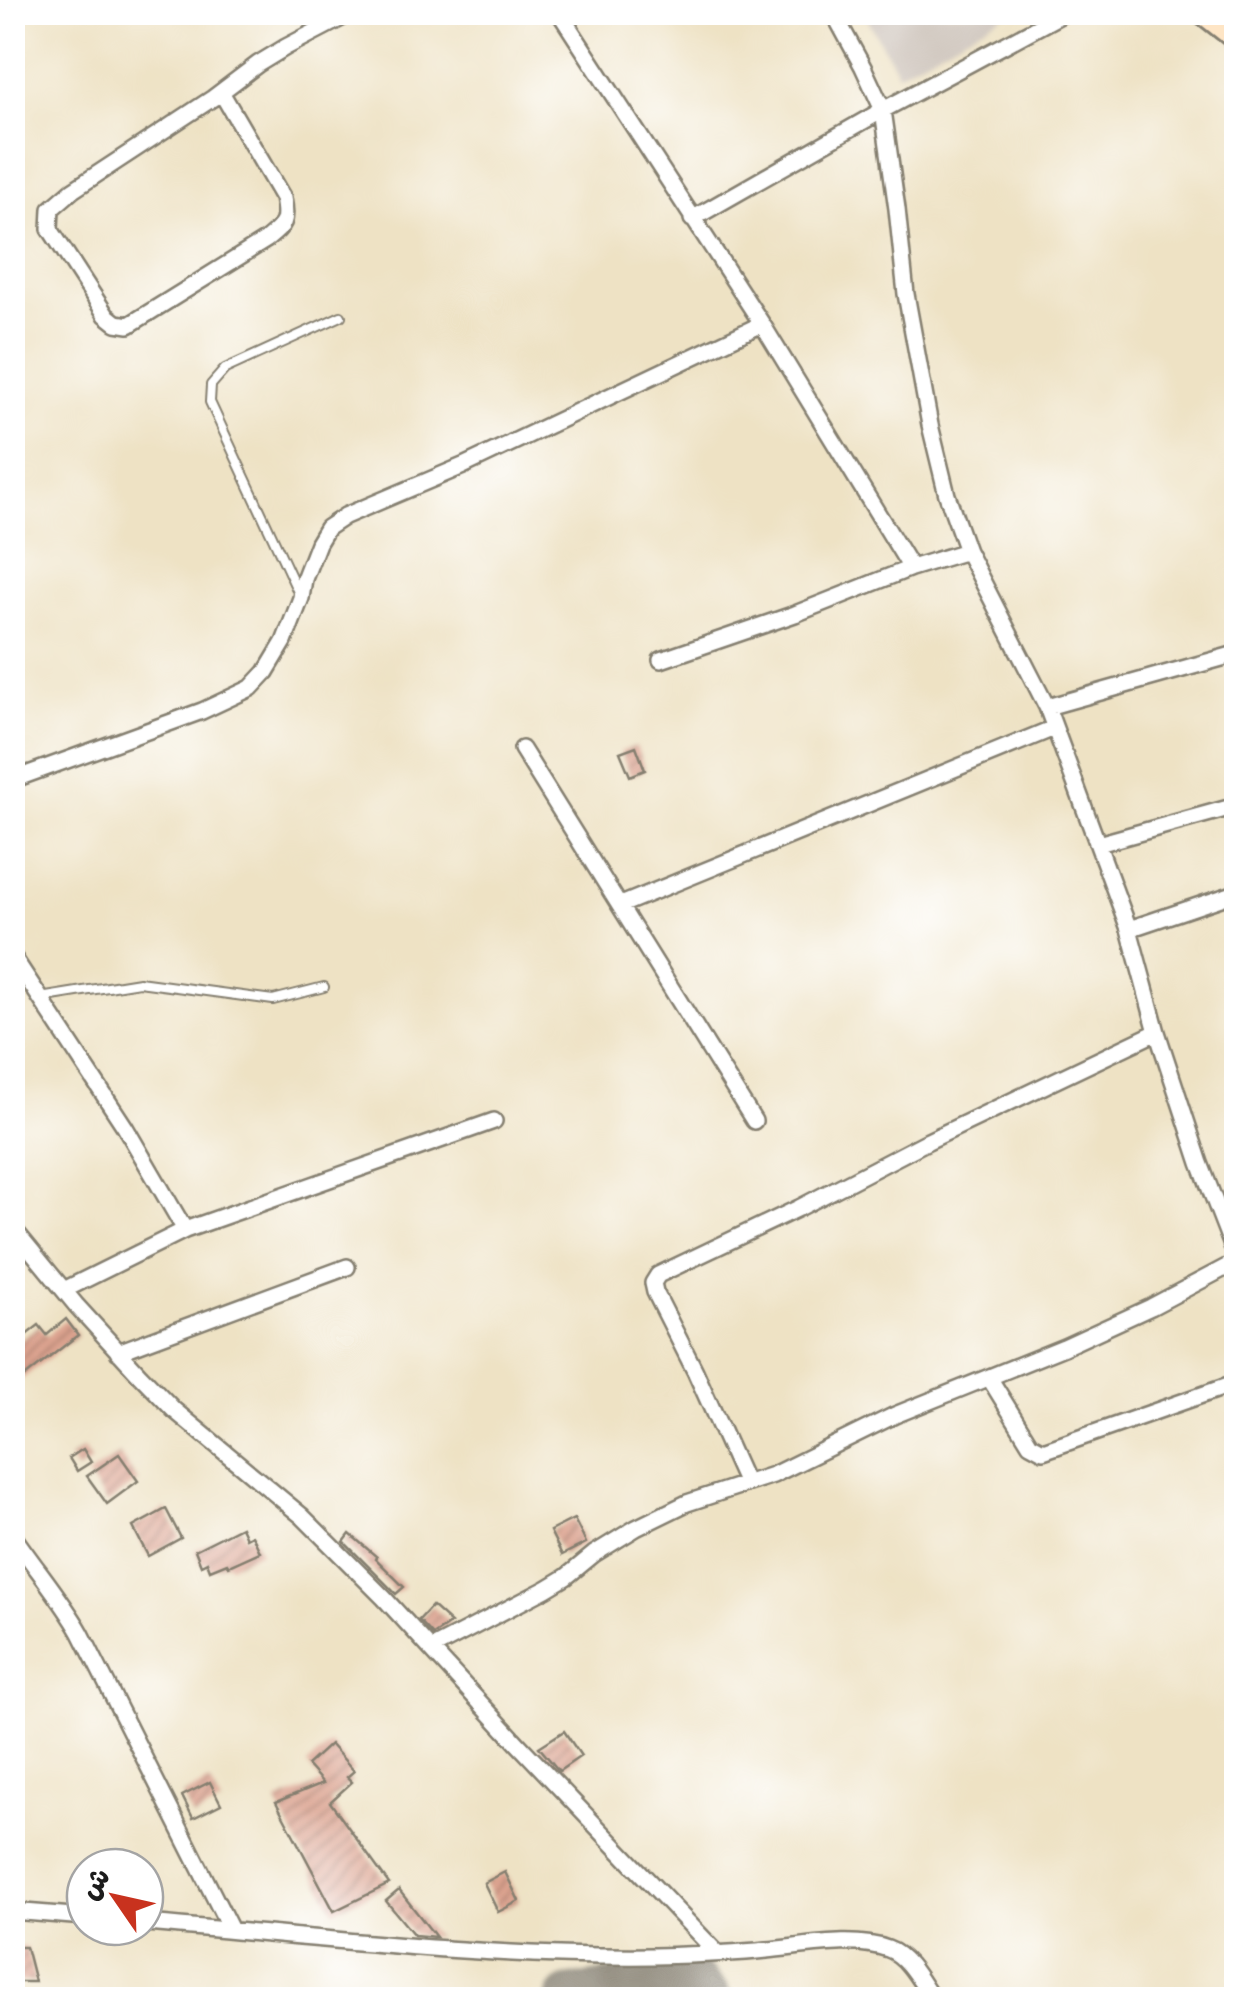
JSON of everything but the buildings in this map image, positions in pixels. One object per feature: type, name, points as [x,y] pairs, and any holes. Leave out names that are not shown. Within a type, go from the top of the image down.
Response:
[{"type":"main road","points":[[1203,12],[1236,38]]},
{"type":"street","points":[[222,92],[283,198],[286,214],[282,226],[149,314],[128,325],[116,324],[106,315],[50,229],[51,209],[72,190],[258,64],[353,12]]},
{"type":"street","points":[[559,12],[762,324],[911,568]]},
{"type":"street","points":[[431,1649],[546,1590],[636,1528],[687,1503],[773,1475],[895,1415],[1151,1307],[1236,1259],[1157,1032],[1129,930],[1047,707],[968,551],[947,495],[906,294],[883,110],[833,12]]},
{"type":"street","points":[[692,219],[1066,12]]},
{"type":"street","points":[[12,780],[251,688],[284,642],[318,543],[327,528],[346,516],[463,466],[762,324]]},
{"type":"street","points":[[660,660],[968,551]]},
{"type":"street","points":[[1047,707],[1236,654]]},
{"type":"street","points":[[621,905],[1054,728]]},
{"type":"street","points":[[522,749],[754,1121]]},
{"type":"street","points":[[1098,844],[1236,806]]},
{"type":"street","points":[[1129,930],[1236,893]]},
{"type":"street","points":[[12,954],[125,1127],[186,1230]]},
{"type":"street","points":[[745,1482],[655,1292],[658,1274],[1157,1032]]},
{"type":"street","points":[[64,1290],[186,1230],[494,1121]]},
{"type":"street","points":[[12,1227],[118,1352],[174,1410],[302,1516],[718,1954]]},
{"type":"street","points":[[118,1352],[347,1267]]},
{"type":"street","points":[[990,1378],[1030,1444],[1043,1451],[1236,1383]]},
{"type":"street","points":[[12,1534],[60,1597],[82,1634],[231,1930]]},
{"type":"street","points":[[12,1911],[65,1915]]},
{"type":"street","points":[[165,1924],[534,1953],[718,1954],[835,1943],[889,1949],[902,1957],[933,2000]]},
{"type":"lane","points":[[301,598],[210,402],[212,385],[226,368],[340,316]]},
{"type":"lane","points":[[40,998],[139,982],[274,1000],[324,986]]},
{"type":"shaded area","points":[[864,13],[1009,13],[898,73]]},
{"type":"taxiway","points":[[570,2000],[693,1984],[707,2000]]}]
